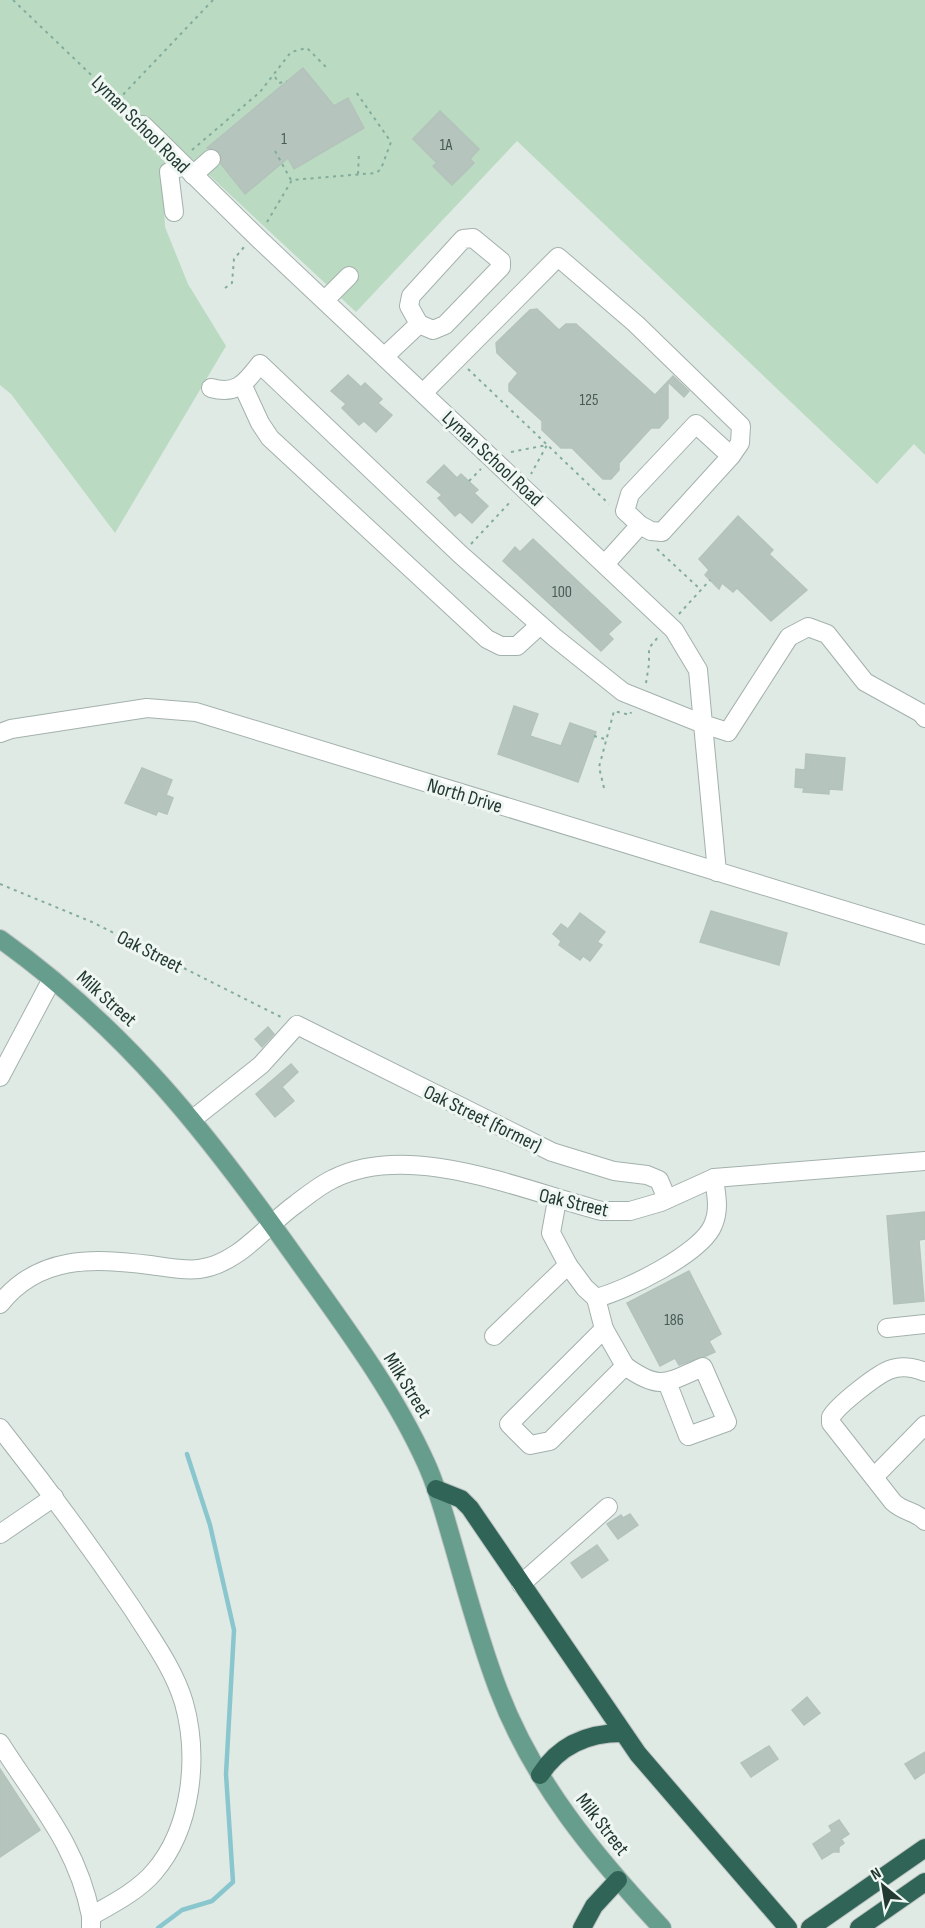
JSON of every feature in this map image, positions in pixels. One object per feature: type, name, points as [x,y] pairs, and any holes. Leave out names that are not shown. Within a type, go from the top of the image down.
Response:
[{"type":"highway","points":[[436,1489],[461,1499],[470,1508],[622,1733],[677,1802],[788,1928]]},
{"type":"highway","points":[[540,1775],[553,1757],[571,1743],[594,1735],[622,1733]]},
{"type":"highway","points":[[810,1928],[925,1848]]},
{"type":"highway","points":[[582,1928],[594,1906],[618,1881]]},
{"type":"highway","points":[[859,1928],[925,1882]]},
{"type":"main road","name":"Milk Street","points":[[0,939],[52,979],[128,1046],[193,1119],[273,1224],[336,1314],[395,1405],[417,1444],[436,1489],[498,1689],[515,1728],[540,1775],[567,1817],[618,1881],[662,1928]]},
{"type":"street","name":"Lyman School Road","points":[[143,125],[188,165],[325,300],[674,630],[693,657],[699,670],[717,872]]},
{"type":"street","points":[[174,212],[169,172],[211,159]]},
{"type":"street","points":[[473,238],[501,261],[501,267],[445,325],[433,330],[419,324],[409,306],[411,296],[463,239],[473,238]]},
{"type":"street","points":[[424,392],[558,257],[636,324],[741,426],[740,443],[731,456],[662,532],[638,527],[625,510],[630,494],[696,424],[731,456]]},
{"type":"street","points":[[325,300],[349,276]]},
{"type":"street","points":[[385,356],[419,324]]},
{"type":"street","points":[[211,388],[225,392],[243,386],[260,364],[461,555],[540,625],[623,692],[728,732],[789,637],[807,627],[827,633],[865,682],[921,713],[925,718]]},
{"type":"street","points":[[243,386],[260,423],[270,438],[487,639],[501,646],[517,646],[540,625]]},
{"type":"street","points":[[605,564],[638,527]]},
{"type":"street","name":"North Drive","points":[[0,733],[11,729],[147,708],[196,712],[925,935]]},
{"type":"street","points":[[0,1077],[52,979]]},
{"type":"street","points":[[193,1119],[261,1065],[297,1025]]},
{"type":"street","name":"Oak Street (former)","points":[[297,1025],[552,1152],[614,1171],[647,1174],[659,1180],[667,1199]]},
{"type":"street","name":"Oak Street","points":[[0,1304],[21,1284],[37,1274],[72,1261],[108,1260],[187,1270],[213,1266],[252,1242],[289,1209],[334,1178],[388,1164],[439,1167],[602,1211],[630,1211],[667,1199],[714,1178],[925,1161]]},
{"type":"street","points":[[596,1298],[620,1290],[677,1261],[707,1237],[718,1208],[714,1178]]},
{"type":"street","points":[[557,1200],[551,1233],[568,1265],[585,1288],[596,1298],[604,1329],[625,1366],[645,1380],[667,1382]]},
{"type":"street","points":[[494,1336],[568,1265]]},
{"type":"street","points":[[887,1328],[925,1324]]},
{"type":"street","points":[[604,1329],[508,1424],[530,1445],[550,1441],[625,1366]]},
{"type":"street","points":[[924,1518],[901,1511],[831,1424],[831,1418],[839,1407],[887,1371],[913,1367],[925,1372]]},
{"type":"street","points":[[874,1477],[925,1425]]},
{"type":"street","points":[[0,1428],[54,1497],[168,1665],[184,1704],[192,1749],[190,1778],[181,1824],[162,1861],[141,1885],[91,1925],[83,1880],[66,1842],[0,1743]]},
{"type":"street","points":[[0,1534],[54,1497]]},
{"type":"street","points":[[521,1584],[608,1507]]},
{"type":"path","name":"Lyman School Road","points":[[14,0],[143,125]]},
{"type":"path","points":[[118,100],[213,0]]},
{"type":"path","points":[[188,165],[275,76],[291,52],[299,48],[307,48],[327,68]]},
{"type":"path","points":[[275,76],[279,83],[287,81]]},
{"type":"path","points":[[292,180],[376,173],[381,169],[391,142],[356,92]]},
{"type":"path","points":[[275,151],[292,180]]},
{"type":"path","points":[[358,174],[359,152]]},
{"type":"path","points":[[264,226],[292,180]]},
{"type":"path","points":[[225,288],[232,283],[234,259],[250,240]]},
{"type":"path","points":[[457,359],[612,506]]},
{"type":"path","points":[[638,527],[701,590]]},
{"type":"path","points":[[659,636],[665,641]]},
{"type":"path","points":[[594,736],[605,739]]},
{"type":"path","name":"Oak Street","points":[[0,884],[92,922],[297,1025]]},
{"type":"green space","points":[[0,0],[925,0],[925,455],[914,444],[877,484],[517,141],[356,312],[193,160],[186,157],[163,188],[165,227],[188,284],[226,346],[115,533],[11,394],[0,385]]},
{"type":"building","points":[[303,68],[334,106],[348,98],[364,128],[294,169],[288,158],[245,194],[221,164],[220,152],[207,148]]},
{"type":"building","points":[[440,111],[479,149],[470,159],[474,163],[452,185],[433,166],[437,163],[413,139]]},
{"type":"building","points":[[537,309],[559,330],[566,324],[576,324],[655,395],[673,376],[689,391],[684,397],[668,382],[668,418],[659,428],[651,428],[619,463],[619,470],[611,479],[603,479],[572,448],[561,448],[542,430],[542,421],[509,391],[509,384],[518,373],[497,353],[496,343],[530,310]]},
{"type":"building","points":[[348,375],[361,387],[365,383],[382,399],[378,403],[392,415],[376,432],[364,421],[359,425],[342,408],[346,404],[331,391]]},
{"type":"building","points":[[444,465],[457,478],[461,474],[478,490],[474,493],[488,506],[472,523],[460,512],[455,516],[438,498],[442,495],[427,482]]},
{"type":"building","points":[[738,516],[773,550],[769,554],[807,590],[771,621],[737,588],[733,592],[722,583],[719,589],[705,575],[709,570],[699,559]]},
{"type":"building","points":[[533,539],[621,622],[608,634],[613,639],[601,651],[503,561],[515,547],[520,552]]},
{"type":"building","points":[[514,706],[538,714],[530,736],[561,746],[570,723],[596,732],[578,782],[498,754]]},
{"type":"building","points":[[806,754],[845,758],[842,790],[829,789],[829,794],[803,792],[804,788],[795,787],[796,769],[805,770]]},
{"type":"building","points":[[142,768],[172,780],[166,795],[173,798],[167,814],[158,811],[156,815],[125,803]]},
{"type":"building","points":[[711,911],[787,933],[779,965],[700,942]]},
{"type":"building","points":[[580,913],[605,932],[597,942],[602,945],[590,961],[583,956],[580,960],[559,945],[561,941],[553,934],[561,924],[568,929]]},
{"type":"building","points":[[268,1027],[274,1034],[262,1047],[255,1039]]},
{"type":"building","points":[[291,1064],[298,1072],[282,1087],[294,1101],[275,1117],[256,1094]]},
{"type":"building","points":[[925,1212],[925,1239],[919,1240],[924,1301],[894,1304],[887,1216]]},
{"type":"building","points":[[689,1271],[721,1334],[709,1341],[715,1352],[679,1365],[675,1358],[660,1366],[627,1303]]},
{"type":"building","points":[[630,1514],[638,1525],[618,1539],[607,1524],[621,1515],[623,1518]]},
{"type":"building","points":[[597,1545],[608,1560],[582,1578],[571,1563]]},
{"type":"building","points":[[807,1697],[820,1713],[804,1725],[792,1710]]},
{"type":"building","points":[[769,1746],[778,1759],[751,1777],[741,1763]]},
{"type":"building","points":[[925,1752],[925,1772],[915,1779],[905,1764]]},
{"type":"building","points":[[0,1769],[40,1830],[0,1857]]},
{"type":"building","points":[[839,1820],[849,1834],[841,1839],[844,1843],[839,1847],[839,1852],[833,1852],[822,1859],[813,1844],[832,1831],[829,1826]]},
{"type":"waterway","points":[[158,1928],[182,1910],[212,1901],[233,1882],[226,1774],[234,1630],[210,1525],[187,1454]]}]
